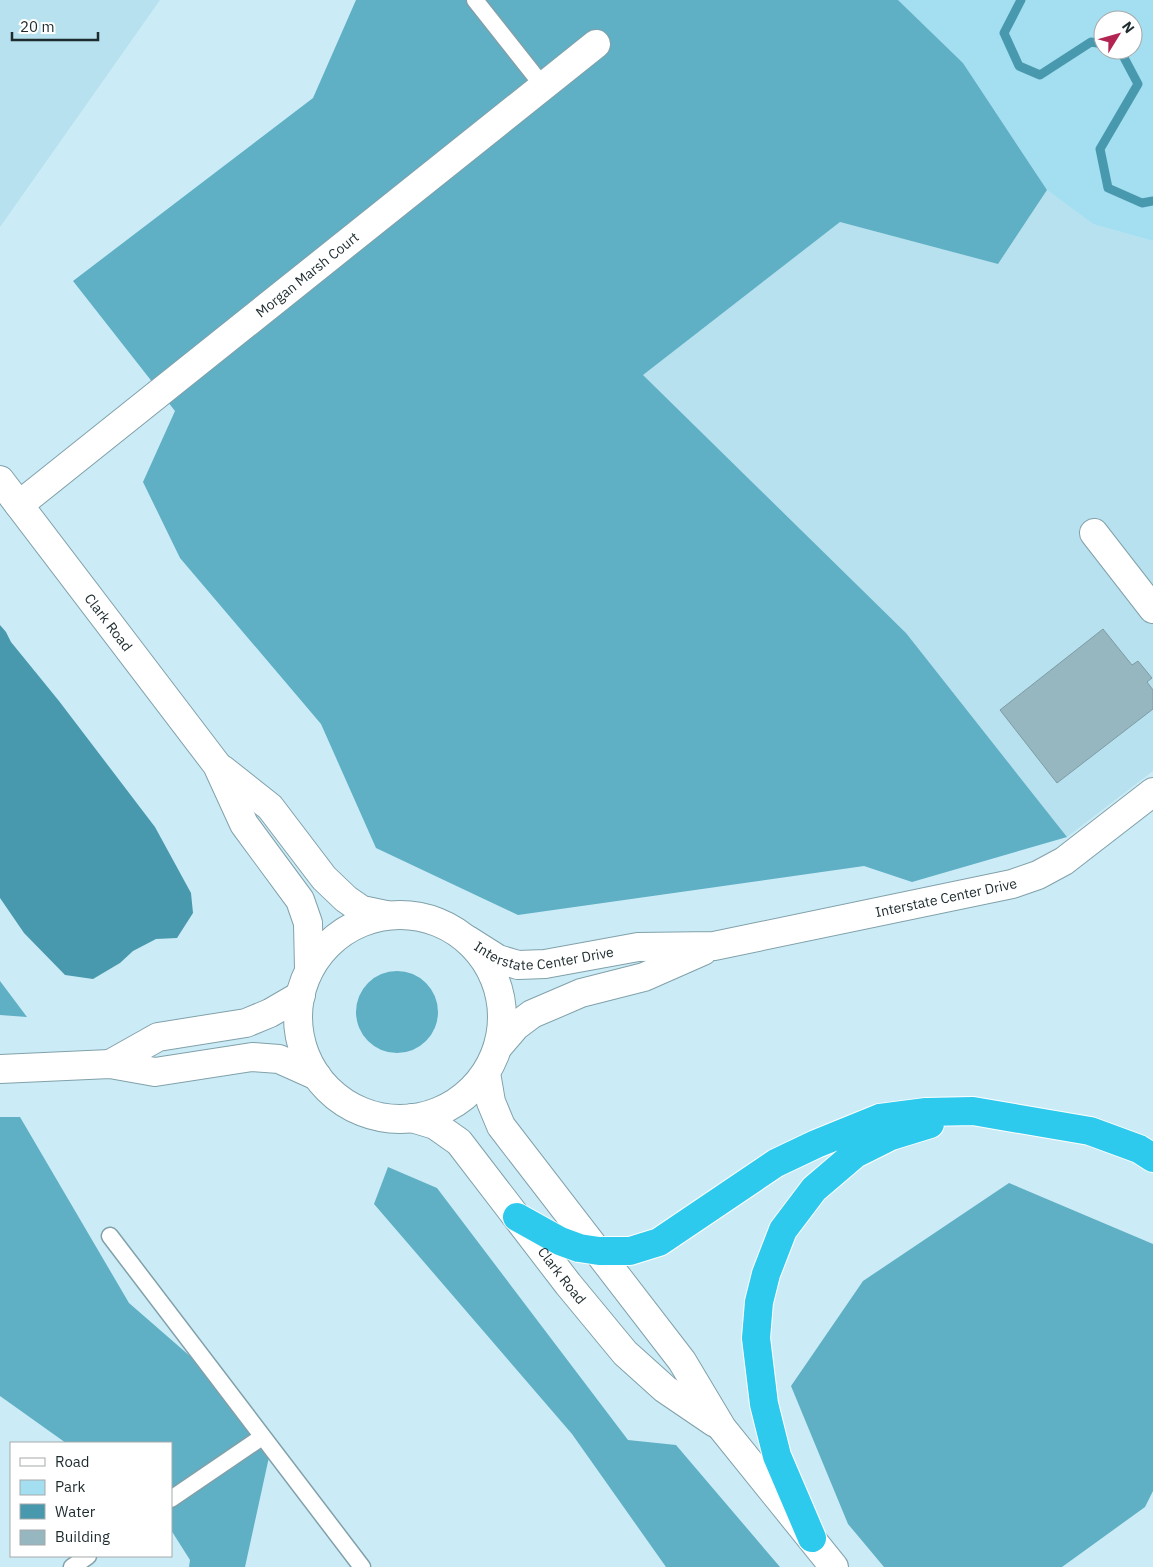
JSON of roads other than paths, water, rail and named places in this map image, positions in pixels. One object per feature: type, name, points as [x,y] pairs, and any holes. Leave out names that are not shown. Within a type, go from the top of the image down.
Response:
[{"type":"highway","points":[[812,1538],[777,1456],[764,1404],[756,1338],[759,1302],[766,1274],[783,1230],[814,1189],[855,1154],[891,1136],[973,1111]]},
{"type":"highway","points":[[517,1217],[560,1241],[579,1248],[599,1251],[630,1250],[659,1242],[776,1163],[816,1144],[880,1118],[926,1112],[973,1111],[1090,1131],[1140,1149],[1153,1158]]},
{"type":"street","name":"Morgan Marsh Court","points":[[19,505],[596,44]]},
{"type":"street","name":"Clark Road","points":[[0,480],[217,765],[244,824],[300,900],[308,923],[309,970]]},
{"type":"street","points":[[1094,534],[1153,609]]},
{"type":"street","name":"Clark Road","points":[[217,765],[270,807],[324,878],[346,899],[362,910],[386,915]]},
{"type":"street","name":"Interstate Center Drive","points":[[468,940],[498,959],[518,966],[545,964],[638,947],[714,946],[1012,884],[1038,876],[1064,861],[1153,792]]},
{"type":"street","points":[[386,915],[416,916],[444,924],[468,940],[487,962],[499,989],[502,1018],[498,1047],[486,1073],[466,1095],[441,1111],[412,1118],[385,1117],[359,1110],[336,1096],[317,1076],[304,1051],[298,1024],[300,995],[309,970],[329,943],[355,925],[386,915]]},
{"type":"street","name":"Interstate Center Drive","points":[[498,1047],[516,1026],[532,1014],[581,993],[644,977],[714,946]]},
{"type":"street","points":[[110,1064],[158,1037],[246,1023],[300,995]]},
{"type":"street","points":[[0,1069],[110,1064],[155,1072],[252,1057],[279,1059],[317,1076]]},
{"type":"street","name":"Clark Road","points":[[486,1073],[491,1102],[501,1126],[682,1361],[722,1428],[834,1567]]},
{"type":"street","name":"Clark Road","points":[[412,1118],[435,1125],[459,1142],[568,1284],[625,1353],[665,1389],[722,1428]]},
{"type":"lane","points":[[475,0],[543,86]]},
{"type":"lane","points":[[110,1236],[362,1567]]},
{"type":"lane","points":[[172,1498],[262,1437]]},
{"type":"lane","points":[[72,1567],[87,1557]]},
{"type":"water","points":[[0,625],[11,642],[59,701],[155,827],[191,893],[193,913],[177,938],[156,939],[133,951],[120,963],[93,979],[65,975],[24,933],[0,898]]},
{"type":"waterway","points":[[1021,0],[1004,33],[1019,66],[1040,75],[1093,42]]},
{"type":"waterway","points":[[1125,60],[1138,84],[1100,149],[1108,188],[1142,203],[1153,201]]}]
